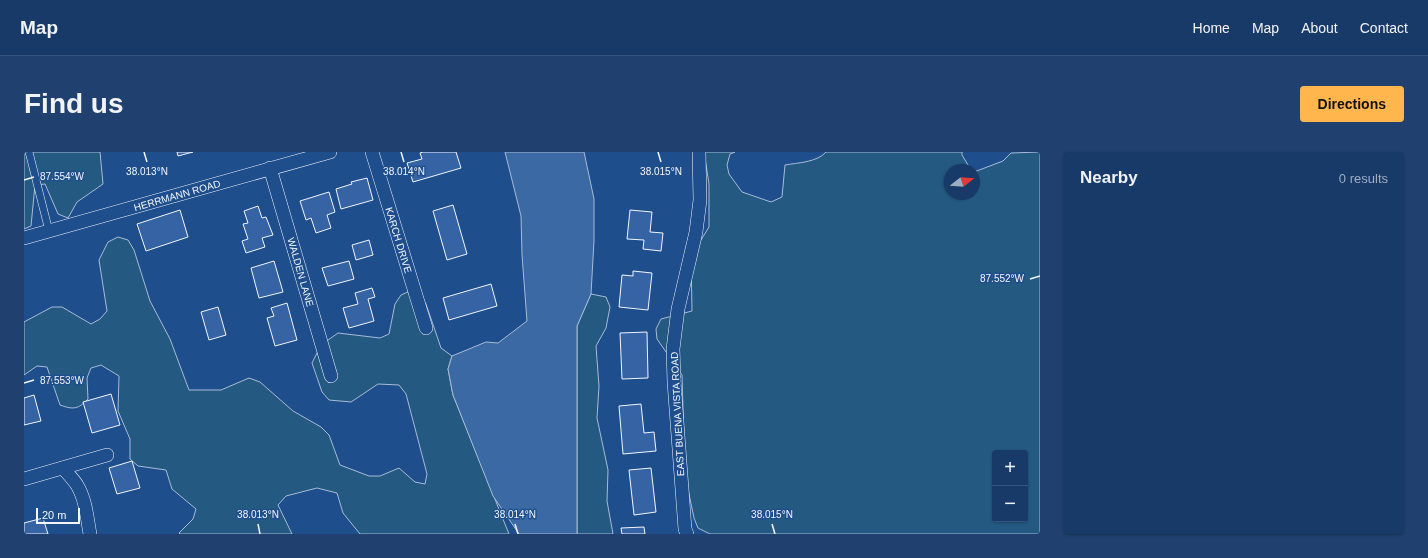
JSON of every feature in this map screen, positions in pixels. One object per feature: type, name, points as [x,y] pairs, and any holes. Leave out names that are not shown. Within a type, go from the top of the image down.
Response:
[{"type":"street","name":"HERRMANN ROAD","points":[[24,238],[330,152]]},
{"type":"street","name":"KARCH DRIVE","points":[[372,152],[426,328]]},
{"type":"street","name":"EAST BUENA VISTA ROAD","points":[[687,534],[683,513],[673,349],[678,309],[696,232],[700,200],[699,152]]},
{"type":"street","name":"WALDEN LANE","points":[[270,168],[331,376]]},
{"type":"street","points":[[24,479],[107,455]]},
{"type":"street","points":[[63,468],[77,485],[85,507],[90,534]]},
{"type":"lane","points":[[29,152],[49,231]]},
{"type":"shaded area","points":[[24,152],[100,152],[103,184],[77,202],[68,218],[58,214],[45,184],[35,185],[31,226],[24,229]]},
{"type":"shaded area","points":[[505,152],[584,152],[594,199],[594,241],[591,294],[577,326],[577,534],[519,534],[493,496],[453,395],[448,369],[452,356],[486,342],[498,343],[527,321],[522,255],[521,216]]},
{"type":"shaded area","points":[[704,152],[735,152],[730,154],[727,165],[729,174],[742,192],[771,202],[782,197],[785,165],[813,160],[826,152],[962,152],[962,155],[967,164],[944,164],[944,200],[980,200],[980,170],[1003,161],[1011,153],[1040,152],[1040,534],[710,534],[698,528],[694,518],[685,475],[682,375],[657,339],[656,329],[661,319],[692,311],[691,256],[709,227],[709,184]]},
{"type":"shaded area","points":[[118,237],[128,240],[134,250],[150,301],[170,339],[189,390],[221,390],[249,378],[260,382],[293,411],[321,427],[329,435],[340,465],[369,476],[380,476],[399,468],[415,482],[425,484],[427,474],[406,394],[399,385],[378,384],[351,402],[329,400],[322,392],[312,363],[321,345],[338,333],[380,338],[389,334],[395,304],[401,295],[410,291],[420,295],[426,304],[441,348],[452,356],[448,369],[453,395],[509,534],[360,534],[343,513],[337,493],[317,488],[286,496],[278,505],[292,534],[180,534],[179,533],[193,519],[196,509],[172,489],[166,470],[138,466],[130,459],[130,439],[118,411],[119,376],[101,365],[91,368],[87,378],[88,399],[76,408],[69,408],[60,405],[47,367],[37,366],[24,375],[24,322],[52,307],[62,307],[91,324],[100,319],[107,311],[99,260],[108,242]]},
{"type":"shaded area","points":[[591,294],[606,297],[610,307],[606,328],[596,346],[599,386],[597,418],[608,470],[607,501],[613,534],[577,534],[577,326]]},
{"type":"building","points":[[177,152],[193,152],[178,156]]},
{"type":"building","points":[[456,152],[461,168],[413,182],[407,163],[422,159],[420,153]]},
{"type":"building","points":[[367,178],[373,200],[341,209],[336,189],[352,184],[351,182]]},
{"type":"building","points":[[329,192],[335,212],[327,215],[331,228],[316,233],[311,218],[306,220],[300,201]]},
{"type":"building","points":[[453,205],[467,254],[447,260],[433,211]]},
{"type":"building","points":[[258,206],[262,218],[266,217],[273,235],[262,238],[265,247],[246,253],[242,241],[248,239],[243,224],[248,223],[244,211]]},
{"type":"building","points":[[180,210],[188,237],[146,251],[137,224]]},
{"type":"building","points":[[630,210],[652,212],[650,232],[663,233],[661,251],[643,249],[644,240],[627,239]]},
{"type":"building","points":[[369,240],[373,255],[356,260],[352,245]]},
{"type":"building","points":[[274,261],[283,292],[259,298],[251,268]]},
{"type":"building","points":[[349,261],[354,279],[328,286],[322,268]]},
{"type":"building","points":[[633,271],[652,273],[648,310],[619,307],[622,275],[633,276]]},
{"type":"building","points":[[491,284],[497,306],[449,320],[443,298]]},
{"type":"building","points":[[372,288],[375,297],[368,299],[374,321],[349,328],[343,308],[358,304],[355,293]]},
{"type":"building","points":[[287,303],[297,340],[275,346],[267,318],[274,316],[271,308]]},
{"type":"building","points":[[218,307],[226,335],[209,340],[201,312]]},
{"type":"building","points":[[647,332],[648,378],[622,379],[620,333]]},
{"type":"building","points":[[111,394],[120,425],[92,433],[83,402]]},
{"type":"building","points":[[34,395],[41,421],[24,425],[24,398]]},
{"type":"building","points":[[641,404],[644,433],[654,432],[656,451],[623,454],[619,406]]},
{"type":"building","points":[[132,461],[140,488],[117,494],[109,468]]},
{"type":"building","points":[[651,468],[656,512],[634,515],[629,470]]},
{"type":"building","points":[[43,518],[48,534],[24,534],[24,523]]},
{"type":"building","points":[[644,527],[645,534],[622,534],[621,528]]}]
